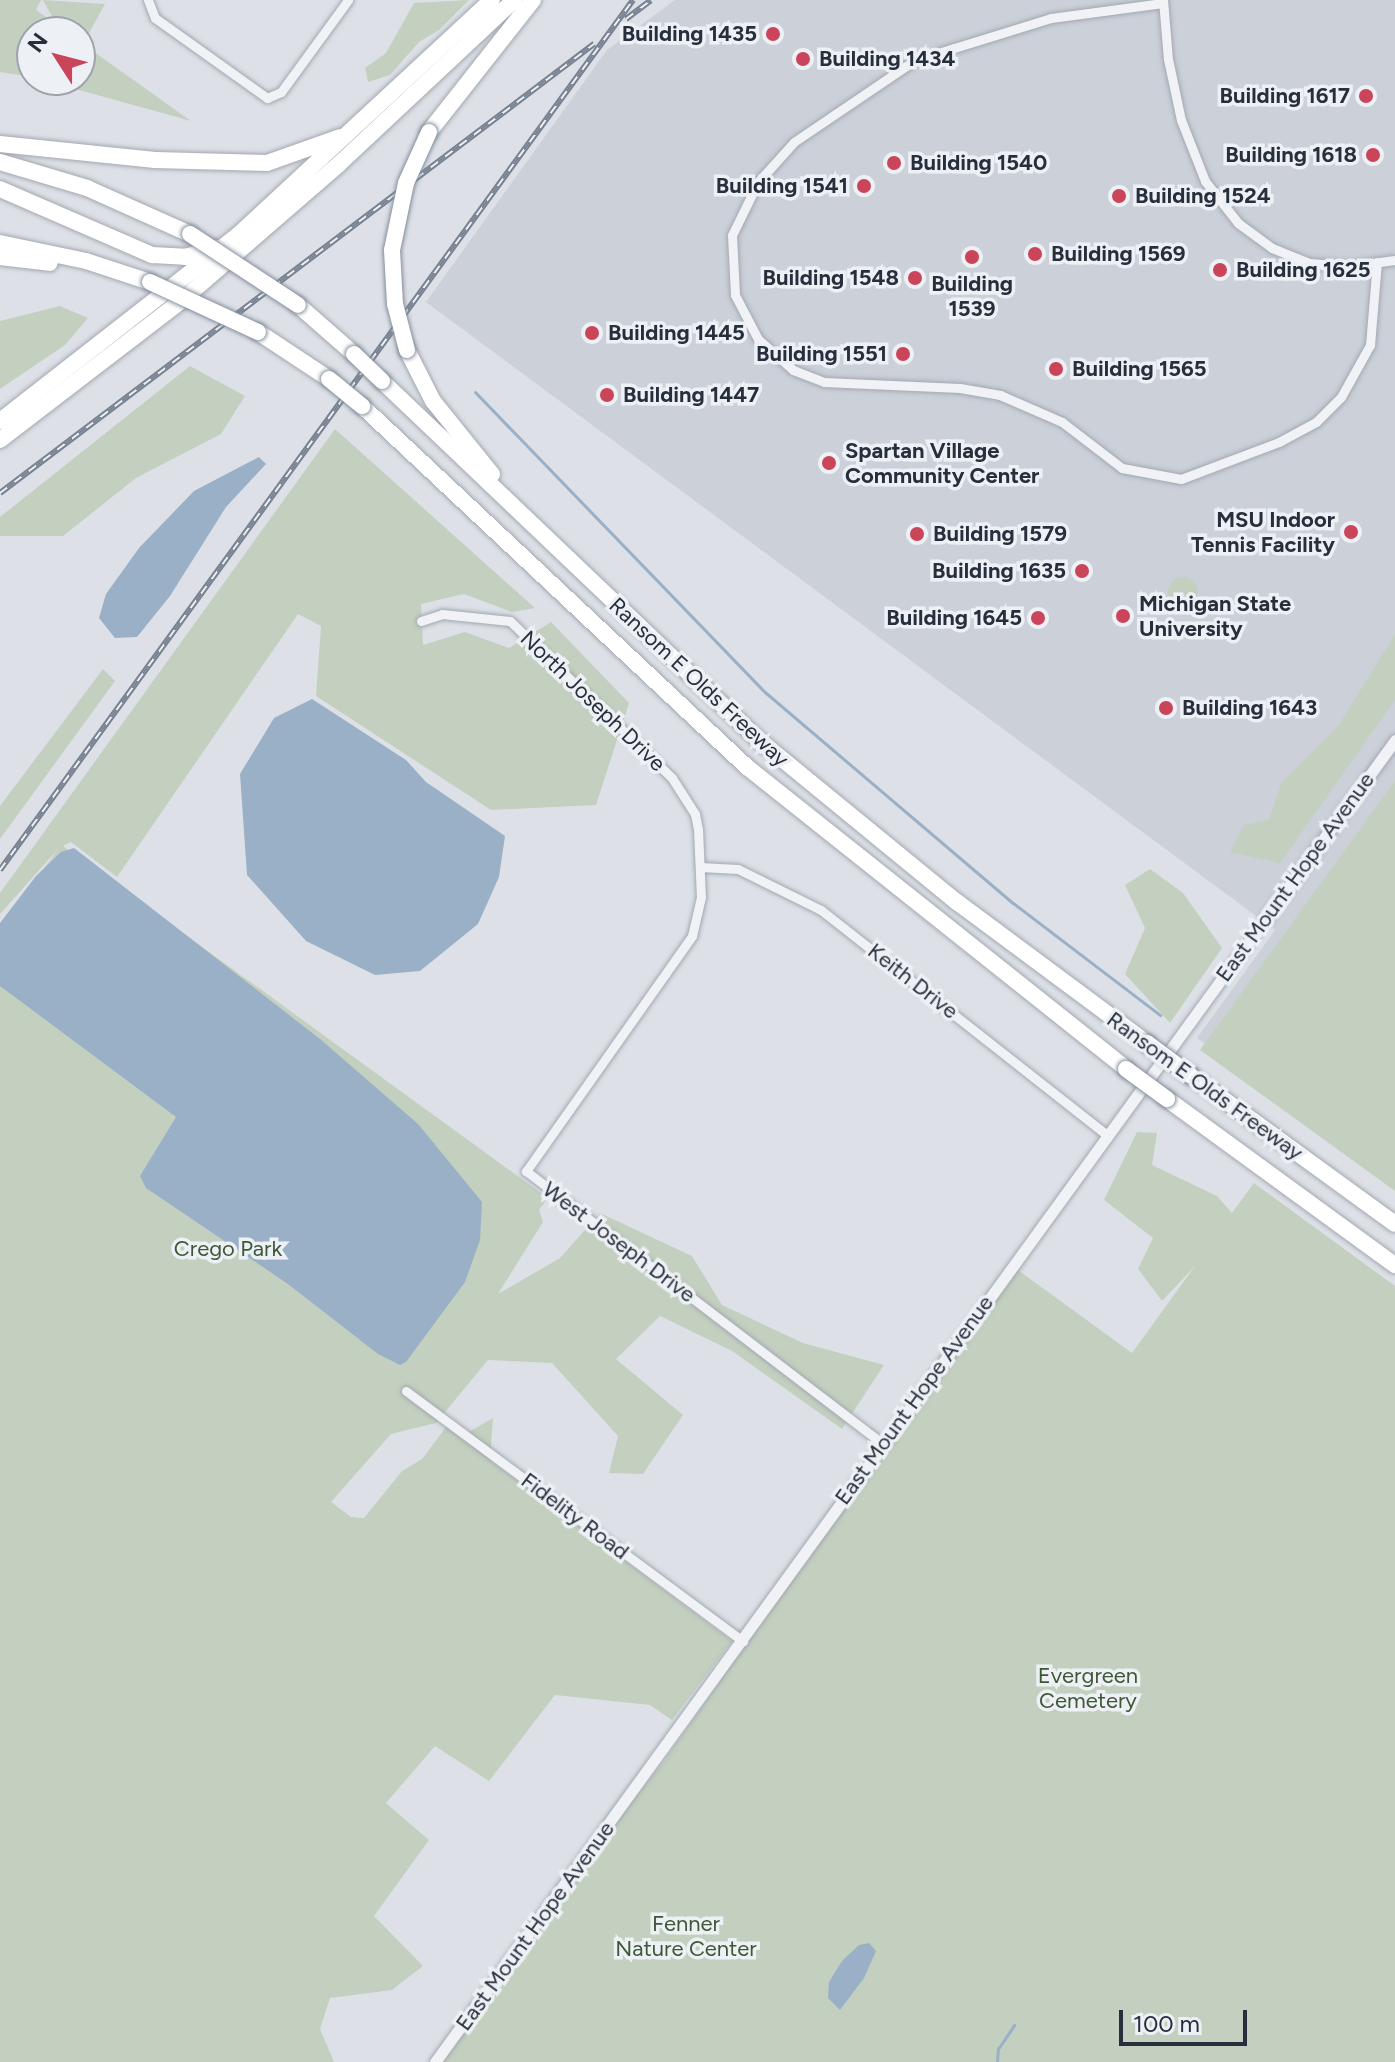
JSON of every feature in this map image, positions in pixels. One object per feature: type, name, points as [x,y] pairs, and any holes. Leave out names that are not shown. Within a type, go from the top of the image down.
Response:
[{"type":"highway","points":[[0,421],[335,159],[352,132],[492,0]]},
{"type":"highway","points":[[0,440],[181,301],[514,0]]},
{"type":"highway","points":[[533,0],[429,132],[406,183],[393,239],[395,304],[407,350],[441,413],[547,539]]},
{"type":"highway","points":[[0,144],[155,160],[267,163],[352,132]]},
{"type":"highway","name":"Ransom E Olds Freeway","points":[[0,162],[87,188],[190,234],[298,305],[807,780],[957,902],[1395,1224]]},
{"type":"highway","points":[[0,189],[158,256],[195,256],[238,235]]},
{"type":"highway","points":[[0,243],[86,261],[150,282]]},
{"type":"highway","name":"Ransom E Olds Freeway","points":[[0,257],[150,282],[258,332],[329,379],[362,406],[747,767],[1126,1069],[1395,1265]]},
{"type":"street","points":[[148,3],[155,18],[262,95],[275,97],[348,0]]},
{"type":"street","points":[[1377,262],[1370,345],[1341,397],[1316,422],[1279,442],[1181,479],[1122,468],[1062,422],[1000,395],[966,388],[824,382],[793,370],[758,339],[735,295],[732,235],[758,182],[802,135],[915,60],[1051,18],[1163,2],[1168,59],[1181,120],[1205,181],[1238,223],[1272,248],[1309,263],[1395,260]]},
{"type":"street","name":"North Joseph Drive","points":[[421,621],[442,614],[480,614],[510,621],[523,631],[672,778],[695,814],[700,867]]},
{"type":"street","name":"East Mount Hope Avenue","points":[[435,2062],[1395,740]]},
{"type":"street","name":"Keith Drive","points":[[700,867],[738,869],[821,910],[1106,1134]]},
{"type":"street","name":"West Joseph Drive","points":[[700,867],[701,897],[692,936],[526,1171],[882,1443]]},
{"type":"street","name":"Fidelity Road","points":[[406,1391],[743,1641]]},
{"type":"shaded area","name":"Michigan State University","points":[[675,0],[1395,0],[1395,1183],[1197,1038],[1275,930],[426,302],[607,50]]},
{"type":"green space","points":[[0,0],[41,0],[36,10],[45,16],[16,16],[16,74],[0,72]]},
{"type":"green space","points":[[43,0],[105,4],[96,20],[96,16],[52,16]]},
{"type":"green space","points":[[469,0],[439,30],[419,42],[390,75],[368,82],[365,68],[386,53],[414,3]]},
{"type":"green space","points":[[96,53],[191,121],[96,95]]},
{"type":"green space","points":[[60,306],[88,318],[65,345],[0,389],[0,321]]},
{"type":"green space","points":[[190,366],[245,396],[221,434],[136,478],[63,536],[0,536],[0,517]]},
{"type":"green space","name":"Crego Park","points":[[335,429],[535,608],[512,612],[464,594],[421,604],[423,645],[465,632],[509,648],[551,622],[629,703],[596,805],[491,810],[316,696],[321,626],[298,614],[117,877],[71,842],[63,846],[548,1198],[539,1210],[543,1222],[498,1294],[560,1258],[600,1213],[692,1256],[722,1305],[803,1343],[884,1365],[842,1429],[732,1351],[660,1316],[616,1359],[683,1415],[643,1474],[609,1473],[618,1436],[552,1363],[488,1360],[436,1423],[391,1434],[331,1502],[351,1517],[364,1518],[402,1471],[422,1459],[446,1427],[460,1437],[493,1418],[490,1460],[732,1641],[672,1720],[650,1705],[555,1695],[489,1781],[435,1746],[386,1803],[429,1840],[374,1916],[423,1966],[392,1990],[330,1998],[320,2029],[334,2062],[0,2062],[0,930],[58,849],[0,914],[0,893]]},
{"type":"green space","points":[[1183,577],[1194,581],[1198,592],[1194,603],[1183,607],[1172,603],[1168,592],[1172,581]]},
{"type":"green space","points":[[1395,634],[1395,700],[1280,863],[1230,852],[1244,825],[1269,820],[1282,782],[1339,725]]},
{"type":"green space","points":[[103,669],[115,681],[0,839],[0,806]]},
{"type":"green space","points":[[1395,781],[1395,1191],[1200,1050]]},
{"type":"green space","points":[[1150,869],[1183,893],[1222,948],[1170,1023],[1125,974],[1145,928],[1125,885]]},
{"type":"green space","name":"Evergreen Cemetery","points":[[1137,1132],[1157,1133],[1152,1165],[1217,1196],[1232,1213],[1254,1183],[1395,1286],[1395,2062],[435,2062],[547,1907],[664,1761],[1011,1265],[1132,1353],[1195,1266],[1162,1301],[1138,1269],[1153,1238],[1104,1200]]},
{"type":"water","points":[[259,457],[266,464],[226,507],[170,596],[137,637],[115,638],[99,618],[106,594],[139,548],[194,491]]},
{"type":"water","points":[[312,699],[406,760],[426,782],[505,836],[499,877],[478,924],[420,971],[375,975],[306,941],[247,875],[240,774],[274,718]]},
{"type":"water","points":[[74,848],[320,1039],[418,1124],[482,1202],[480,1240],[465,1282],[406,1362],[400,1365],[378,1354],[288,1284],[146,1188],[140,1176],[176,1117],[0,986],[0,923],[36,876],[61,852]]},
{"type":"water","points":[[869,1943],[876,1951],[864,1978],[840,2010],[828,1998],[829,1982],[842,1961],[859,1945]]},
{"type":"waterway","points":[[475,392],[766,693],[1013,903],[1160,1015]]},
{"type":"waterway","points":[[997,2062],[998,2049],[1014,2025]]},
{"type":"railway","points":[[0,870],[633,0]]},
{"type":"railway","points":[[626,19],[651,0]]},
{"type":"railway","points":[[0,493],[594,44]]},
{"type":"place","name":"Building 1435","points":[[773,34]]},
{"type":"place","name":"Building 1434","points":[[803,59]]},
{"type":"place","name":"Building 1617","points":[[1366,96]]},
{"type":"place","name":"Building 1618","points":[[1373,155]]},
{"type":"place","name":"Building 1540","points":[[894,163]]},
{"type":"place","name":"Building 1541","points":[[864,186]]},
{"type":"place","name":"Building 1524","points":[[1119,196]]},
{"type":"place","name":"Building 1569","points":[[1035,254]]},
{"type":"place","name":"Building 1539","points":[[972,257]]},
{"type":"place","name":"Building 1625","points":[[1220,270]]},
{"type":"place","name":"Building 1548","points":[[915,278]]},
{"type":"place","name":"Building 1445","points":[[592,333]]},
{"type":"place","name":"Building 1551","points":[[903,354]]},
{"type":"place","name":"Building 1565","points":[[1056,369]]},
{"type":"place","name":"Building 1447","points":[[607,395]]},
{"type":"place","name":"Spartan Village Community Center","points":[[829,463]]},
{"type":"place","name":"MSU Indoor Tennis Facility","points":[[1351,532]]},
{"type":"place","name":"Building 1579","points":[[917,534]]},
{"type":"place","name":"Building 1635","points":[[1082,571]]},
{"type":"place","name":"Michigan State University","points":[[1123,616]]},
{"type":"place","name":"Building 1645","points":[[1038,618]]},
{"type":"place","name":"Building 1643","points":[[1166,708]]},
{"type":"park label","name":"Fenner Nature Center","points":[[686,1936]]}]
